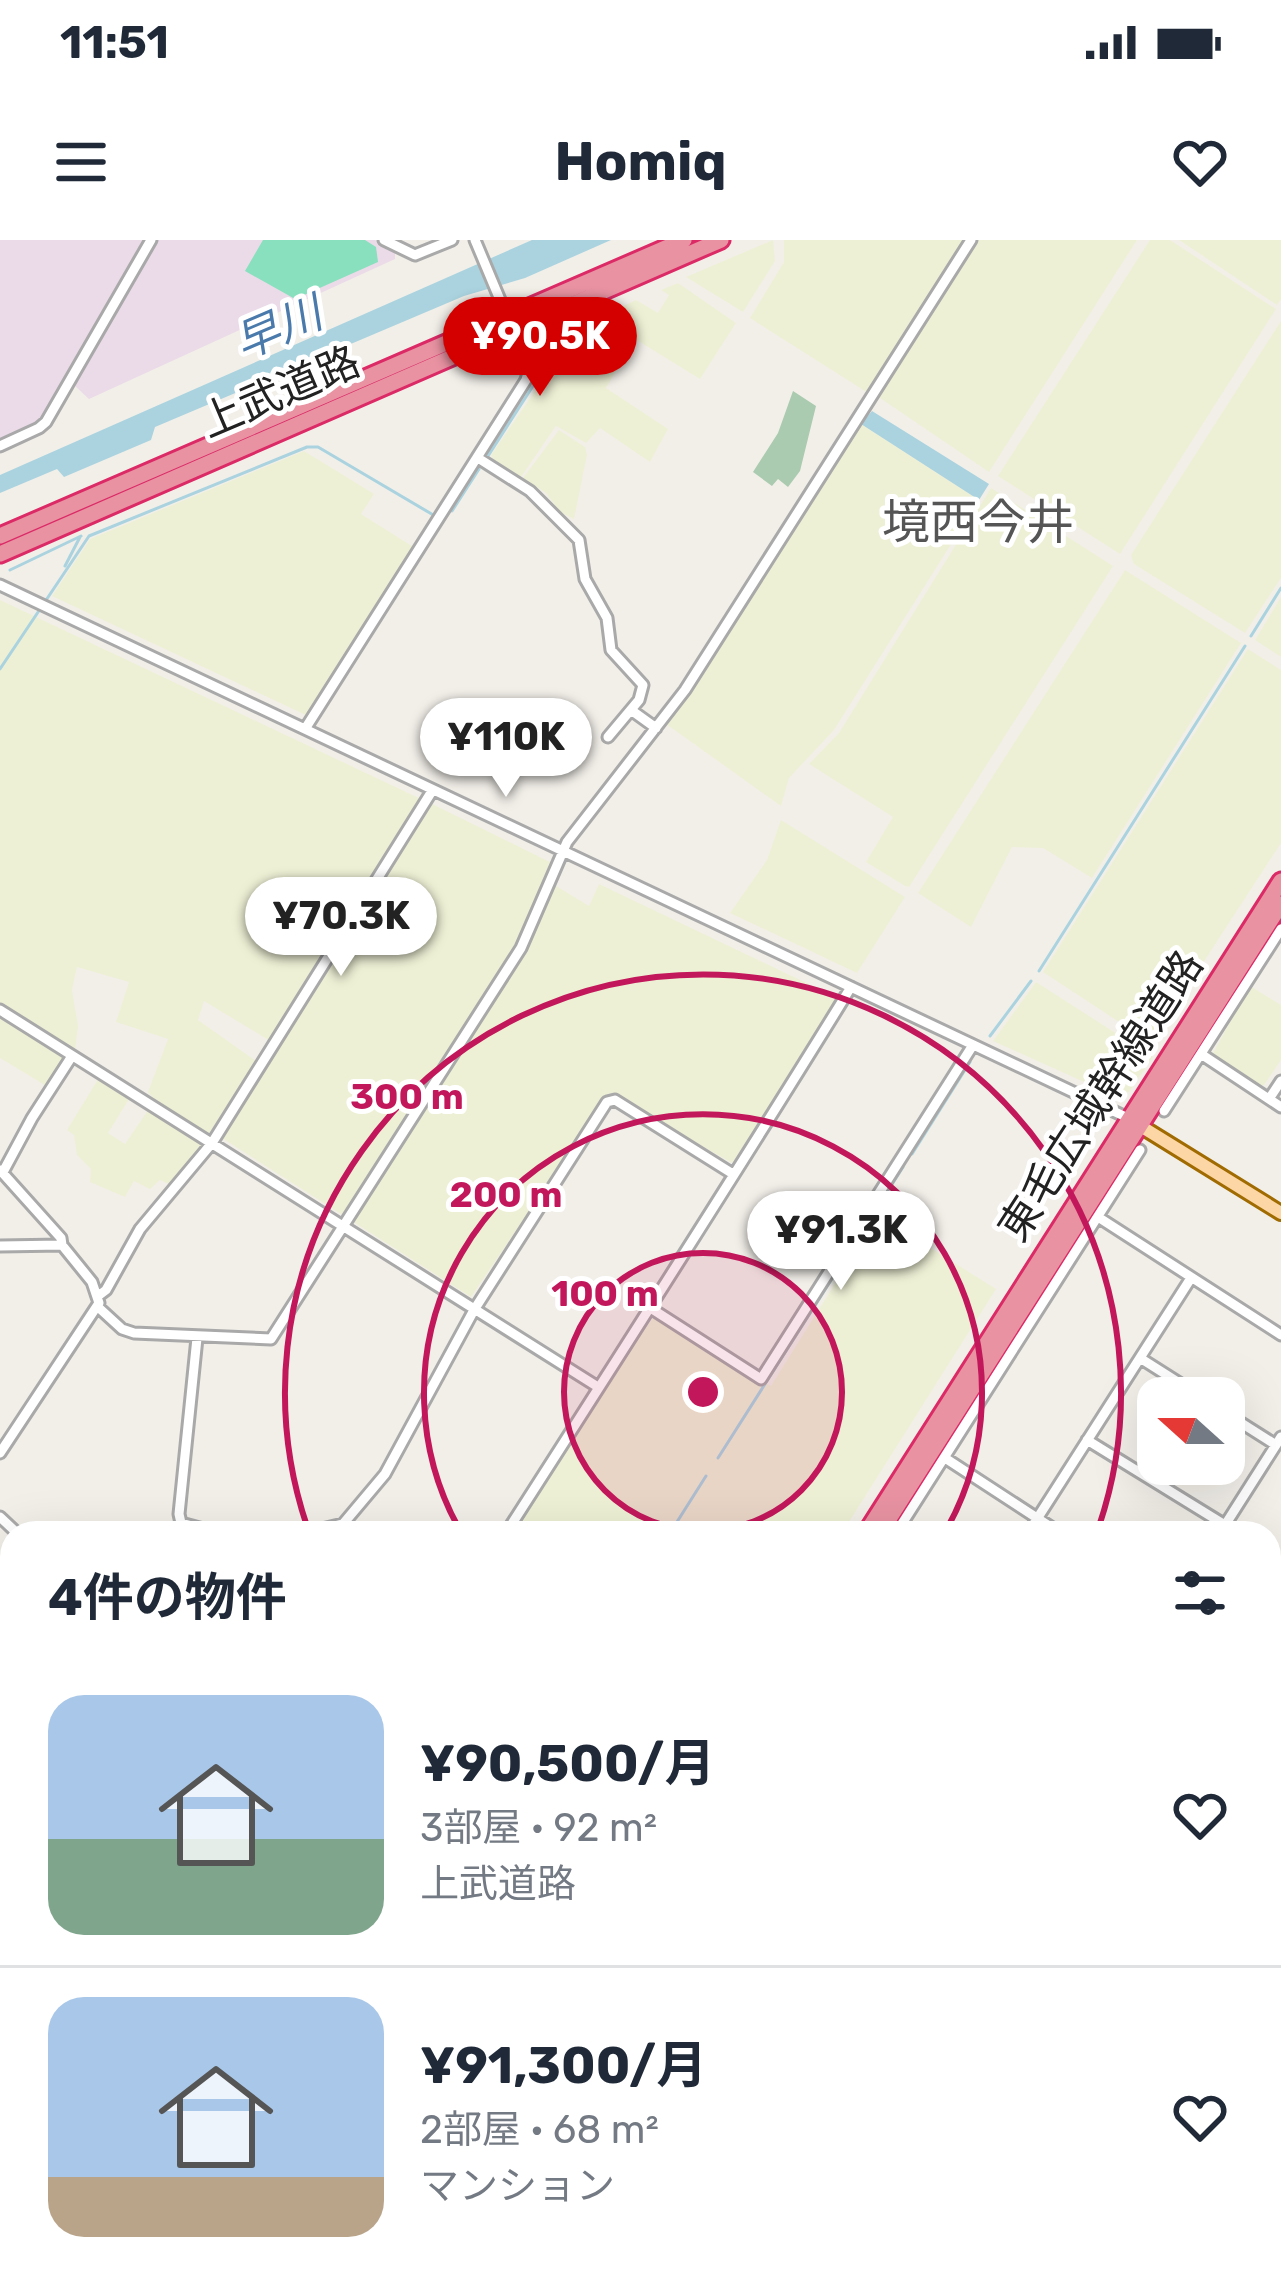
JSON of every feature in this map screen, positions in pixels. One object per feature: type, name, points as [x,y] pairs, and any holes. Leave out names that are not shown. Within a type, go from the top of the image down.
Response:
[{"type":"highway","name":"上武道路","points":[[0,536],[684,240]]},
{"type":"highway","name":"上武道路","points":[[0,554],[508,318],[721,240]]},
{"type":"highway","name":"東毛広域幹線道路","points":[[888,1521],[1055,1259],[1281,881]]},
{"type":"highway","name":"東毛広域幹線道路","points":[[874,1521],[1281,904]]},
{"type":"main road","points":[[1135,1122],[1281,1214]]},
{"type":"street","points":[[0,446],[43,425],[151,240]]},
{"type":"street","points":[[384,240],[416,255],[452,240]]},
{"type":"street","points":[[72,1056],[1,1171],[40,1212],[92,1282],[98,1301],[127,1331],[271,1339],[521,948],[562,851],[685,690],[971,240]]},
{"type":"street","points":[[305,729],[528,373],[476,243]]},
{"type":"street","points":[[478,458],[530,491],[579,540],[585,579],[607,618],[611,650],[643,686],[631,710],[608,737]]},
{"type":"street","points":[[0,585],[1135,1122]]},
{"type":"street","points":[[631,710],[656,728]]},
{"type":"street","points":[[0,1453],[153,1211],[212,1143],[432,791]]},
{"type":"street","points":[[1164,1111],[1281,929]]},
{"type":"street","points":[[1249,956],[1273,942]]},
{"type":"street","points":[[514,1521],[652,1309],[851,987]]},
{"type":"street","points":[[0,1010],[598,1387]]},
{"type":"street","points":[[652,1309],[761,1378],[973,1045]]},
{"type":"street","points":[[1201,1054],[1281,1107]]},
{"type":"street","points":[[1269,1099],[1281,1081]]},
{"type":"street","points":[[346,1521],[385,1474],[474,1310],[602,1106],[610,1100],[733,1174]]},
{"type":"street","points":[[904,1521],[1140,1150]]},
{"type":"street","points":[[1098,1217],[1281,1335]]},
{"type":"street","points":[[0,1246],[62,1245]]},
{"type":"street","points":[[1053,1287],[1055,1259]]},
{"type":"street","points":[[1037,1519],[1191,1278]]},
{"type":"street","points":[[182,1521],[179,1491],[197,1338]]},
{"type":"street","points":[[1140,1358],[1170,1377]]},
{"type":"street","points":[[1228,1521],[1279,1441],[1245,1423]]},
{"type":"street","points":[[1087,1440],[1211,1521]]},
{"type":"street","points":[[945,1458],[1040,1521]]},
{"type":"shaded area","points":[[0,240],[143,240],[38,423],[0,439]]},
{"type":"shaded area","points":[[157,240],[375,240],[395,251],[395,259],[89,399],[74,385]]},
{"type":"green space","points":[[263,240],[365,240],[376,247],[378,262],[295,299],[245,271]]},
{"type":"green space","points":[[773,240],[775,261],[743,312],[686,277]]},
{"type":"green space","points":[[784,240],[966,240],[868,393],[750,318],[784,262]]},
{"type":"green space","points":[[978,240],[1137,240],[989,472],[877,396]]},
{"type":"green space","points":[[1150,240],[1170,240],[1276,309],[1120,554],[998,476]]},
{"type":"green space","points":[[1179,240],[1281,240],[1281,299],[1277,305]]},
{"type":"green space","points":[[678,283],[736,323],[700,379],[635,339],[606,388],[668,429],[650,462],[600,428],[586,443],[556,426],[521,477],[494,460],[491,455],[544,378],[541,361],[545,352],[596,329],[602,316],[636,300],[658,313],[669,295],[661,290]]},
{"type":"green space","points":[[1281,321],[1281,578],[1245,633],[1134,564],[1131,555]]},
{"type":"green space","points":[[793,391],[816,406],[800,471],[788,487],[778,479],[772,486],[753,472],[778,433]]},
{"type":"green space","points":[[861,424],[979,500],[834,730],[789,778],[781,806],[666,724]]},
{"type":"green space","points":[[559,430],[585,447],[587,455],[574,519],[523,478]]},
{"type":"green space","points":[[304,451],[374,494],[361,514],[415,548],[308,716],[52,596],[90,539]]},
{"type":"green space","points":[[991,488],[1113,566],[909,887],[866,862],[893,817],[809,764],[839,733]]},
{"type":"green space","points":[[1125,570],[1241,643],[1092,878],[1043,848],[1012,847],[971,927],[918,893]]},
{"type":"green space","points":[[1281,597],[1281,657],[1255,640]]},
{"type":"green space","points":[[0,600],[423,800],[270,1041],[204,1001],[198,1020],[256,1061],[171,1185],[160,1180],[150,1189],[134,1181],[125,1197],[90,1182],[91,1169],[77,1155],[74,1135],[67,1130],[100,1076],[131,1096],[108,1133],[125,1144],[155,1100],[148,1092],[168,1039],[116,1022],[129,982],[77,967],[72,990],[78,1026],[75,1051],[48,1087],[0,1058]]},
{"type":"green space","points":[[1248,649],[1281,670],[1281,843],[1151,1043],[1043,972]]},
{"type":"green space","points":[[430,803],[550,862],[543,878],[589,906],[599,884],[840,999],[732,1163],[609,1093],[471,1297],[222,1138]]},
{"type":"green space","points":[[781,820],[905,897],[857,973],[730,913],[767,860]]},
{"type":"green space","points":[[1036,982],[1153,1057],[1129,1092],[1115,1096],[993,1041]]},
{"type":"green space","points":[[1250,986],[1281,1005],[1281,1060],[1259,1086],[1212,1055]]},
{"type":"green space","points":[[878,1215],[996,1289],[850,1521],[519,1521],[604,1385],[654,1317],[771,1386]]},
{"type":"water","points":[[532,240],[611,240],[525,278],[464,296],[155,427],[151,440],[64,477],[57,469],[0,493],[0,475]]},
{"type":"water","points":[[872,411],[989,484],[979,500],[861,424]]},
{"type":"waterway","points":[[488,456],[540,375],[539,352],[592,326],[599,315]]},
{"type":"waterway","points":[[0,669],[89,536],[307,447],[318,447],[435,516]]},
{"type":"waterway","points":[[452,511],[479,469]]},
{"type":"waterway","points":[[10,570],[81,536]]},
{"type":"waterway","points":[[65,566],[80,537]]},
{"type":"waterway","points":[[1251,636],[1281,588]]},
{"type":"waterway","points":[[1039,971],[1245,646]]},
{"type":"waterway","points":[[990,1036],[1031,981]]},
{"type":"waterway","points":[[912,1154],[970,1062]]},
{"type":"waterway","points":[[718,1458],[903,1167]]},
{"type":"waterway","points":[[678,1521],[706,1476]]},
{"type":"district","name":"境西今井","points":[[978,522]]},
{"type":"water label","name":"早川","points":[[278,328]]}]
